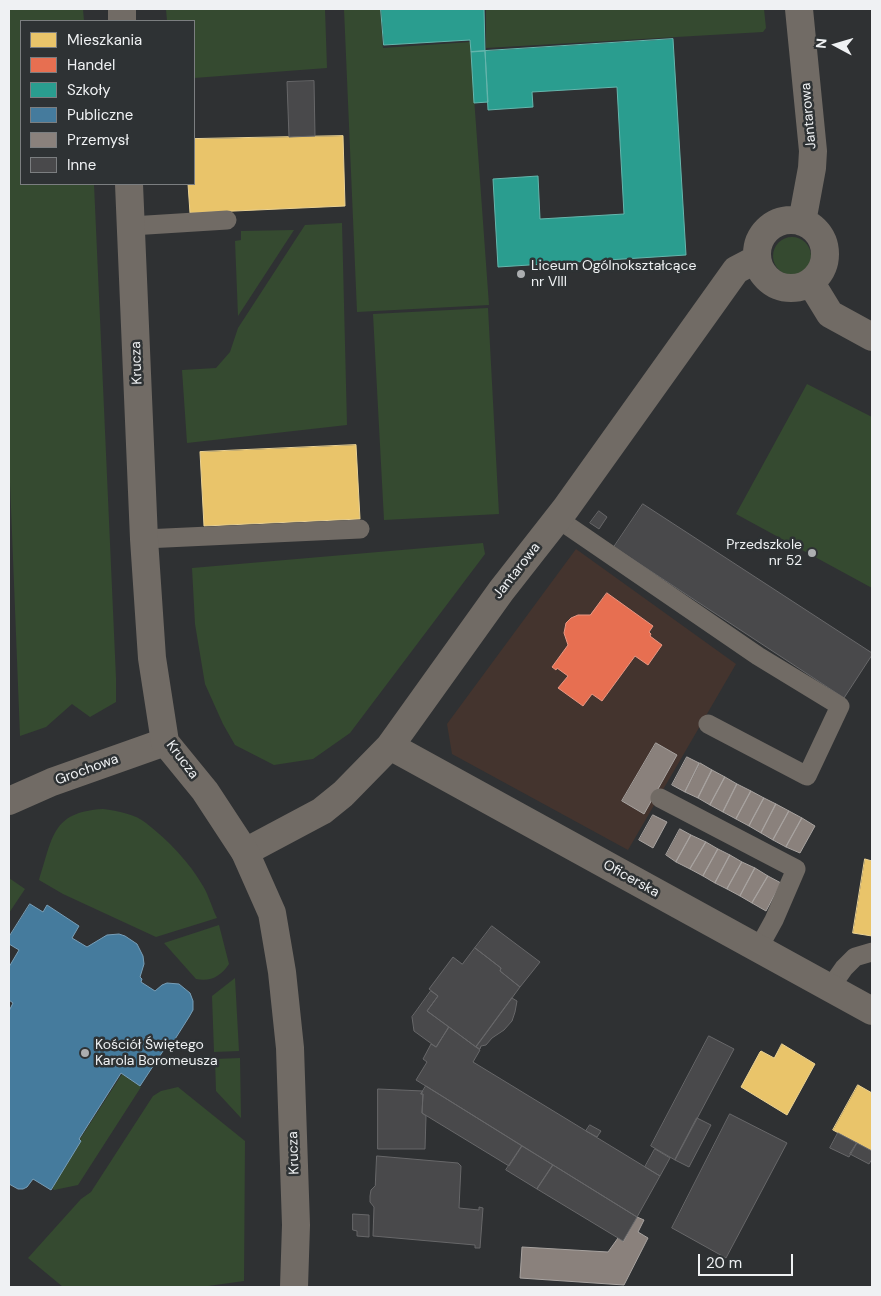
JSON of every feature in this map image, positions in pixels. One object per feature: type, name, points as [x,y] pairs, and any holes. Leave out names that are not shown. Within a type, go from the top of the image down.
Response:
[{"type":"street","name":"Jantarowa","points":[[800,9],[813,152],[802,222]]},
{"type":"street","name":"Krucza","points":[[129,185],[144,539],[151,645],[165,742],[206,791],[245,852],[272,913],[285,994],[290,1056],[296,1215],[294,1287]]},
{"type":"street","points":[[785,220],[802,222],[815,229],[826,247],[826,258],[822,270],[815,280],[804,286],[792,289],[780,288],[769,281],[761,271],[757,258],[758,246],[763,234],[773,225],[785,220]]},
{"type":"street","name":"Jantarowa","points":[[245,852],[322,811],[343,794],[390,746],[501,590],[558,519],[736,270],[757,258]]},
{"type":"street","points":[[811,283],[830,314],[872,337]]},
{"type":"street","name":"Grochowa","points":[[9,801],[52,782],[165,742]]},
{"type":"street","name":"Oficerska","points":[[390,746],[872,1011]]},
{"type":"lane","points":[[131,226],[227,220]]},
{"type":"lane","points":[[558,519],[758,656],[840,706],[807,776],[708,724]]},
{"type":"lane","points":[[144,539],[360,529]]},
{"type":"lane","points":[[660,798],[796,869],[774,920],[758,949]]},
{"type":"lane","points":[[830,988],[844,968],[855,958],[872,952]]},
{"type":"shaded area","points":[[576,549],[736,664],[628,850],[452,754],[447,724]]},
{"type":"green space","points":[[9,9],[83,9],[84,20],[20,20],[20,185],[94,185],[116,702],[90,717],[72,704],[46,727],[20,736],[9,457]]},
{"type":"green space","points":[[166,9],[325,9],[327,68],[195,78],[195,20],[167,20]]},
{"type":"green space","points":[[344,9],[380,9],[383,48],[470,42],[489,305],[357,312]]},
{"type":"green space","points":[[486,9],[764,9],[766,28],[763,32],[486,48]]},
{"type":"green space","points":[[342,223],[347,425],[187,443],[182,370],[216,368],[230,352],[238,328],[305,225]]},
{"type":"green space","points":[[294,230],[238,316],[235,241],[241,240],[241,231]]},
{"type":"green space","points":[[792,237],[805,243],[811,256],[805,269],[792,275],[779,269],[773,256],[779,243]]},
{"type":"green space","points":[[488,308],[499,514],[384,520],[373,314]]},
{"type":"green space","points":[[807,384],[872,417],[872,588],[736,514]]},
{"type":"green space","points":[[483,543],[485,554],[350,733],[313,759],[274,765],[235,745],[223,724],[205,684],[195,624],[192,568]]},
{"type":"green space","points":[[103,809],[137,817],[170,844],[198,877],[217,918],[156,937],[63,894],[39,880],[52,840],[64,822],[73,815]]},
{"type":"green space","points":[[9,878],[25,889],[9,913]]},
{"type":"green space","points":[[219,925],[229,964],[223,972],[211,979],[196,979],[164,943]]},
{"type":"green space","points":[[235,978],[239,1051],[214,1052],[212,996]]},
{"type":"green space","points":[[240,1058],[241,1118],[216,1091],[215,1059]]},
{"type":"green space","points":[[122,1074],[141,1087],[78,1185],[54,1190],[52,1188],[81,1141],[80,1139]]},
{"type":"green space","points":[[178,1087],[245,1141],[244,1281],[201,1287],[63,1287],[28,1258],[81,1199],[91,1192],[153,1096],[161,1091]]},
{"type":"building: Mieszkania","points":[[343,136],[345,206],[190,213],[188,185],[195,185],[195,139]]},
{"type":"building: Mieszkania","points":[[356,445],[360,519],[204,526],[200,452]]},
{"type":"building: Mieszkania","points":[[865,859],[872,861],[872,936],[853,933]]},
{"type":"building: Mieszkania","points":[[782,1044],[815,1064],[787,1115],[741,1087],[760,1052],[774,1058]]},
{"type":"building: Mieszkania","points":[[858,1085],[872,1093],[872,1151],[833,1130]]},
{"type":"building: Handel","points":[[607,593],[653,626],[649,632],[650,636],[662,645],[648,665],[635,656],[602,701],[592,694],[583,706],[558,688],[568,676],[557,668],[556,670],[552,667],[568,645],[564,633],[566,623],[578,615],[590,615]]},
{"type":"building: Szkoły","points":[[381,9],[484,9],[485,51],[471,52],[470,40],[384,45]]},
{"type":"building: Szkoły","points":[[673,39],[686,255],[498,267],[493,179],[538,176],[540,219],[624,214],[617,87],[532,92],[533,107],[488,110],[485,51]]},
{"type":"building: Szkoły","points":[[485,51],[488,102],[474,103],[471,52]]},
{"type":"building: Publiczne","name":"Kościół Świętego Karola Boromeusza","points":[[30,904],[43,912],[47,905],[79,926],[72,938],[87,947],[107,935],[119,934],[125,936],[137,944],[143,956],[144,964],[140,977],[142,979],[141,982],[155,991],[167,983],[179,984],[190,993],[193,1001],[193,1010],[189,1017],[170,1047],[167,1045],[140,1086],[121,1073],[79,1139],[81,1141],[51,1190],[33,1179],[23,1189],[18,1189],[9,1184],[9,1011],[13,1003],[9,1000],[9,967],[19,950],[9,944],[9,937]]},
{"type":"building: Przemysł","points":[[656,743],[677,755],[644,814],[622,801]]},
{"type":"building: Przemysł","points":[[687,757],[699,763],[685,792],[672,785]]},
{"type":"building: Przemysł","points":[[700,763],[712,770],[698,798],[685,792]]},
{"type":"building: Przemysł","points":[[712,770],[725,777],[710,805],[698,798]]},
{"type":"building: Przemysł","points":[[725,777],[737,784],[723,812],[710,805]]},
{"type":"building: Przemysł","points":[[737,784],[751,791],[736,819],[723,812]]},
{"type":"building: Przemysł","points":[[751,791],[764,798],[749,826],[736,819]]},
{"type":"building: Przemysł","points":[[764,798],[776,804],[761,833],[749,826]]},
{"type":"building: Przemysł","points":[[776,804],[789,811],[773,840],[761,833]]},
{"type":"building: Przemysł","points":[[789,811],[802,818],[786,847],[773,840]]},
{"type":"building: Przemysł","points":[[653,815],[667,822],[653,848],[639,840]]},
{"type":"building: Przemysł","points":[[802,818],[815,826],[800,853],[786,847]]},
{"type":"building: Przemysł","points":[[680,829],[691,835],[676,862],[666,855]]},
{"type":"building: Przemysł","points":[[691,835],[706,842],[690,869],[676,862]]},
{"type":"building: Przemysł","points":[[706,842],[718,849],[703,876],[690,869]]},
{"type":"building: Przemysł","points":[[718,849],[730,855],[715,883],[703,876]]},
{"type":"building: Przemysł","points":[[730,855],[742,862],[727,889],[715,883]]},
{"type":"building: Przemysł","points":[[742,862],[755,868],[740,896],[727,889]]},
{"type":"building: Przemysł","points":[[755,868],[768,876],[752,903],[740,896]]},
{"type":"building: Przemysł","points":[[768,876],[781,883],[766,911],[752,903]]},
{"type":"building: Przemysł","points":[[637,1217],[644,1220],[638,1232],[648,1238],[624,1285],[520,1278],[522,1247],[608,1252],[618,1238],[623,1241]]},
{"type":"building: Inne","points":[[314,81],[315,136],[289,137],[287,82]]},
{"type":"building: Inne","points":[[643,504],[872,653],[844,698],[614,547]]},
{"type":"building: Inne","points":[[599,511],[607,517],[599,529],[590,523]]},
{"type":"building: Inne","points":[[492,926],[540,962],[520,987],[500,971],[501,968],[475,948]]},
{"type":"building: Inne","points":[[475,948],[501,968],[500,971],[520,987],[476,1047],[427,1011],[438,996],[429,989],[453,957],[462,964]]},
{"type":"building: Inne","points":[[431,991],[438,996],[427,1011],[449,1027],[436,1047],[414,1031],[412,1017]]},
{"type":"building: Inne","points":[[512,998],[517,1001],[512,1021],[486,1045],[481,1046],[480,1049],[476,1047]]},
{"type":"building: Inne","points":[[449,1027],[480,1050],[473,1062],[660,1176],[637,1217],[416,1080],[427,1062],[423,1059],[431,1044],[436,1047]]},
{"type":"building: Inne","points":[[709,1036],[734,1049],[675,1160],[651,1146]]},
{"type":"building: Inne","points":[[426,1086],[522,1146],[509,1166],[422,1113],[423,1094],[421,1094]]},
{"type":"building: Inne","points":[[378,1089],[423,1091],[421,1094],[423,1094],[422,1113],[426,1116],[425,1149],[378,1149]]},
{"type":"building: Inne","points":[[730,1114],[787,1143],[726,1258],[672,1228]]},
{"type":"building: Inne","points":[[697,1118],[711,1125],[689,1167],[675,1160]]},
{"type":"building: Inne","points":[[590,1125],[601,1131],[597,1137],[586,1131]]},
{"type":"building: Inne","points":[[838,1133],[857,1143],[849,1157],[830,1148]]},
{"type":"building: Inne","points":[[857,1143],[872,1151],[872,1159],[869,1164],[850,1154]]},
{"type":"building: Inne","points":[[522,1146],[553,1165],[537,1189],[506,1170]]},
{"type":"building: Inne","points":[[655,1149],[670,1158],[660,1176],[645,1167]]},
{"type":"building: Inne","points":[[377,1156],[458,1163],[461,1166],[459,1208],[479,1210],[479,1207],[483,1208],[480,1248],[475,1248],[475,1245],[373,1236],[374,1207],[370,1202],[370,1196],[371,1190],[375,1186]]},
{"type":"building: Inne","points":[[553,1165],[637,1217],[623,1241],[537,1189]]},
{"type":"building: Inne","points":[[353,1214],[369,1215],[369,1237],[357,1236],[357,1231],[353,1230]]},
{"type":"place","name":"Liceum Ogólnokształcące nr VIII","points":[[521,274]]},
{"type":"place","name":"Przedszkole nr 52","points":[[812,553]]},
{"type":"place","name":"Kościół Świętego Karola Boromeusza","points":[[85,1053]]}]
